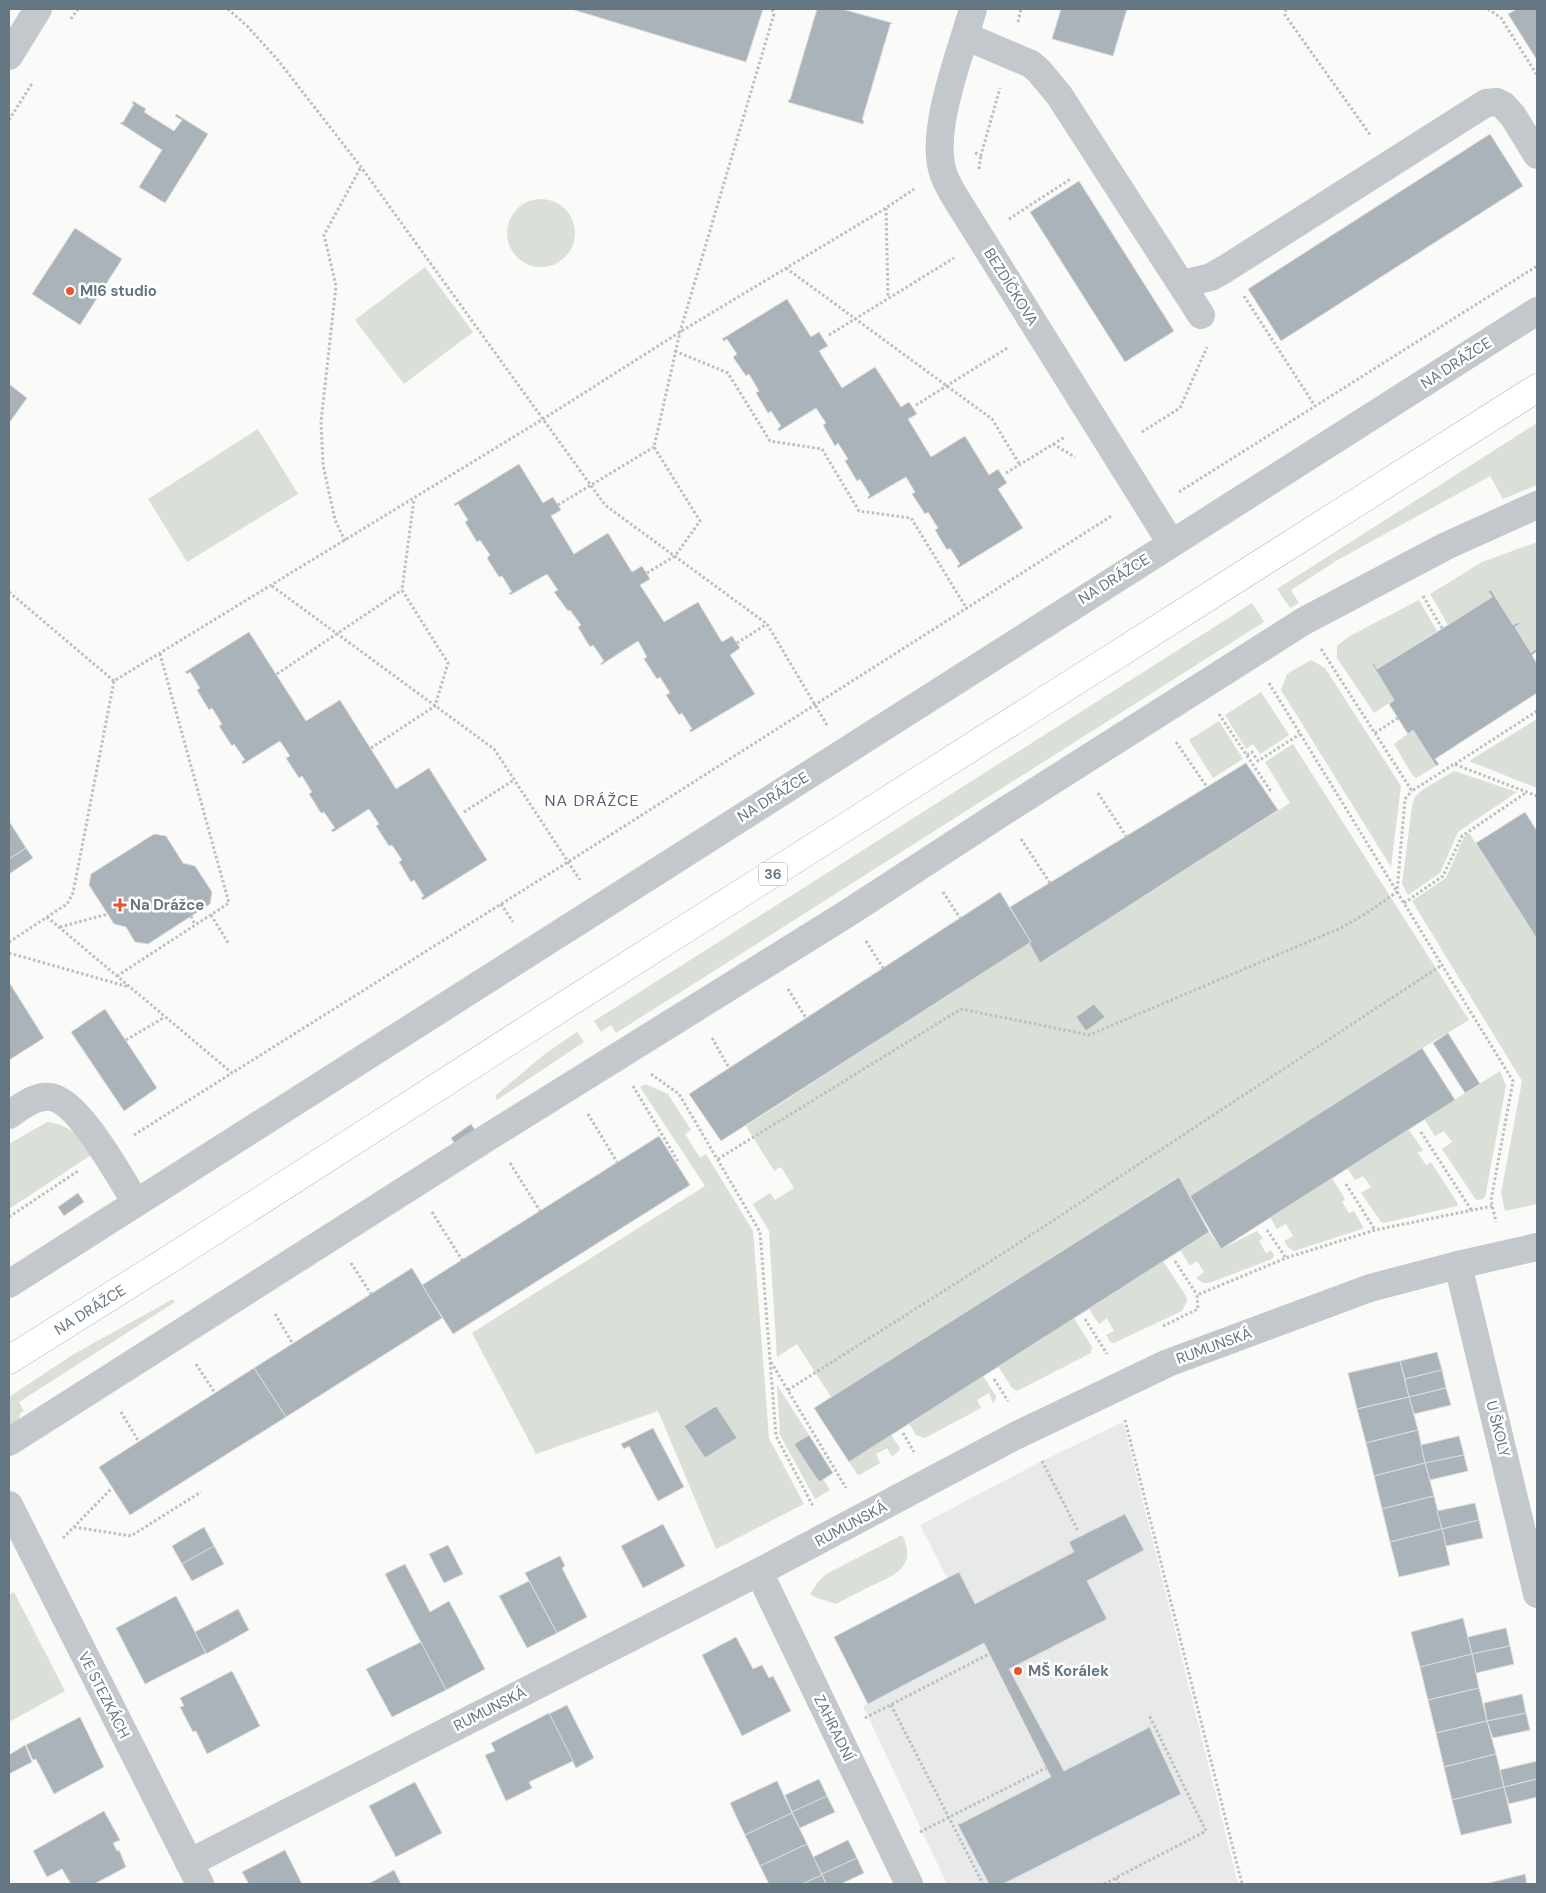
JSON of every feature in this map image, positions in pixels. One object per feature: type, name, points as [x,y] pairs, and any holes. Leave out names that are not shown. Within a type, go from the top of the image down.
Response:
[{"type":"main road","name":"NA DRÁŽCE","points":[[9,1360],[1537,388]]},
{"type":"street","points":[[9,56],[38,9]]},
{"type":"street","name":"BEZDÍČKOVA","points":[[973,9],[944,110],[939,152],[942,171],[954,197],[1171,543]]},
{"type":"street","points":[[965,36],[1031,64],[1046,78],[1059,95],[1201,315]]},
{"type":"street","points":[[1182,284],[1211,277],[1225,269],[1479,106],[1492,102],[1503,105],[1537,155]]},
{"type":"street","name":"NA DRÁŽCE","points":[[9,1284],[1537,311]]},
{"type":"street","points":[[9,1442],[493,1134],[840,918],[1304,621],[1446,546],[1537,505]]},
{"type":"street","points":[[9,1115],[40,1097],[55,1097],[69,1105],[105,1153],[136,1203]]},
{"type":"street","name":"RUMUNSKÁ","points":[[194,1874],[1015,1436],[1168,1363],[1370,1288],[1537,1247]]},
{"type":"street","name":"U ŠKOLY","points":[[1458,1265],[1537,1594]]},
{"type":"street","name":"VE STEZKÁCH","points":[[9,1505],[194,1874]]},
{"type":"street","name":"ZAHRADNÍ","points":[[760,1572],[909,1884]]},
{"type":"path","points":[[228,9],[278,59],[361,167],[605,505],[767,624],[844,752]]},
{"type":"path","points":[[647,573],[675,556],[700,521],[654,447],[680,332],[774,14],[772,9]]},
{"type":"path","points":[[9,942],[67,904],[73,893],[114,682],[543,419],[680,332],[886,208],[942,171],[965,151],[981,155],[1021,9]]},
{"type":"path","points":[[1286,9],[1285,15],[1390,163]]},
{"type":"path","points":[[1488,9],[1501,18],[1537,75]]},
{"type":"path","points":[[345,541],[335,520],[323,465],[321,422],[336,286],[324,234],[361,167]]},
{"type":"path","points":[[1006,221],[1075,176]]},
{"type":"path","points":[[886,208],[888,299]]},
{"type":"path","points":[[829,336],[982,242]]},
{"type":"path","points":[[1181,492],[1537,266]]},
{"type":"path","points":[[786,268],[992,419],[1020,465]]},
{"type":"path","points":[[1225,269],[1316,406]]},
{"type":"path","points":[[916,405],[1037,330]]},
{"type":"path","points":[[1142,432],[1180,408],[1208,345]]},
{"type":"path","points":[[676,351],[728,373],[770,442],[822,449],[859,511],[911,518],[967,609]]},
{"type":"path","points":[[1006,473],[1094,420]]},
{"type":"path","points":[[558,505],[654,447]]},
{"type":"path","points":[[47,917],[232,1073],[1142,497]]},
{"type":"path","points":[[371,748],[435,706],[448,663],[402,590],[414,498]]},
{"type":"path","points":[[272,586],[494,749],[598,908]]},
{"type":"path","points":[[277,674],[402,590]]},
{"type":"path","points":[[1420,591],[1442,628]]},
{"type":"path","points":[[9,592],[114,682]]},
{"type":"path","points":[[1304,621],[1412,791]]},
{"type":"path","points":[[737,643],[767,624]]},
{"type":"path","points":[[117,976],[229,903],[160,654]]},
{"type":"path","points":[[1252,654],[1513,1081],[1491,1200]]},
{"type":"path","points":[[1217,711],[1272,793]]},
{"type":"path","points":[[1397,892],[1405,799],[1412,791],[1537,711]]},
{"type":"path","points":[[1157,715],[1206,787]]},
{"type":"path","points":[[1376,733],[1398,718]]},
{"type":"path","points":[[1247,755],[1252,752],[1258,761],[1300,734]]},
{"type":"path","points":[[1454,764],[1537,796]]},
{"type":"path","points":[[1079,765],[1126,836]]},
{"type":"path","points":[[464,812],[514,780]]},
{"type":"path","points":[[1404,903],[1443,876],[1462,836],[1527,792]]},
{"type":"path","points":[[1003,812],[1050,883]]},
{"type":"path","points":[[718,1159],[961,1009],[1088,1035],[1343,927],[1397,892]]},
{"type":"path","points":[[60,927],[108,914]]},
{"type":"path","points":[[210,915],[229,944]]},
{"type":"path","points":[[191,916],[195,925]]},
{"type":"path","points":[[9,953],[132,988]]},
{"type":"path","points":[[788,1390],[1005,1252],[1442,965]]},
{"type":"path","points":[[126,1040],[165,1016]]},
{"type":"path","points":[[632,1086],[679,1163]]},
{"type":"path","points":[[679,1094],[760,1232],[776,1436],[829,1535]]},
{"type":"path","points":[[588,1114],[617,1162]]},
{"type":"path","points":[[1421,1132],[1472,1210]]},
{"type":"path","points":[[493,1134],[540,1211]]},
{"type":"path","points":[[1346,1184],[1375,1230]]},
{"type":"path","points":[[414,1185],[462,1260]]},
{"type":"path","points":[[1267,1230],[1286,1258]]},
{"type":"path","points":[[1175,1261],[1197,1295]]},
{"type":"path","points":[[275,1314],[293,1344]]},
{"type":"path","points":[[1085,1319],[1107,1354]]},
{"type":"path","points":[[770,1360],[846,1489]]},
{"type":"path","points":[[196,1364],[214,1393]]},
{"type":"path","points":[[994,1379],[1008,1402]]},
{"type":"path","points":[[121,1412],[139,1442]]},
{"type":"path","points":[[1124,1414],[1242,1884]]},
{"type":"path","points":[[903,1433],[914,1452]]},
{"type":"path","points":[[1038,1454],[1078,1531]]},
{"type":"path","points":[[62,1540],[112,1488]]},
{"type":"path","points":[[74,1527],[131,1536],[201,1492]]},
{"type":"path","points":[[860,1720],[989,1654]]},
{"type":"path","points":[[891,1705],[983,1884]]},
{"type":"path","points":[[1104,1884],[1206,1831],[1150,1715]]},
{"type":"path","points":[[914,1835],[1046,1768]]},
{"type":"path","points":[[1116,1878],[1119,1884]]},
{"type":"shaded area","points":[[541,199],[554,202],[565,209],[572,220],[575,233],[572,246],[565,257],[554,264],[541,267],[528,264],[517,257],[510,246],[507,233],[510,220],[517,209],[528,202]]},
{"type":"shaded area","points":[[425,267],[473,332],[404,384],[355,320]]},
{"type":"shaded area","points":[[1537,423],[1537,485],[1503,499],[1490,476],[1336,561],[1291,590],[1299,603],[1290,608],[1277,589]]},
{"type":"shaded area","points":[[258,429],[298,494],[187,562],[148,499]]},
{"type":"shaded area","points":[[1537,542],[1537,651],[1531,653],[1515,627],[1520,624],[1519,622],[1513,625],[1491,590],[1489,591],[1492,597],[1448,625],[1430,594],[1482,562]]},
{"type":"shaded area","points":[[1419,600],[1437,631],[1377,669],[1374,663],[1372,664],[1394,700],[1374,713],[1337,658],[1337,646],[1348,637]]},
{"type":"shaded area","points":[[1252,603],[1264,622],[616,1033],[611,1025],[601,1032],[594,1021]]},
{"type":"shaded area","points":[[1311,660],[1325,668],[1401,786],[1391,867],[1281,690],[1287,674]]},
{"type":"shaded area","points":[[1261,692],[1289,735],[1260,754],[1253,744],[1246,749],[1225,715]]},
{"type":"shaded area","points":[[1537,719],[1537,788],[1469,761]]},
{"type":"shaded area","points":[[1219,721],[1243,759],[1213,778],[1189,740]]},
{"type":"shaded area","points":[[1413,730],[1436,766],[1416,778],[1394,744]]},
{"type":"shaded area","points":[[1293,744],[1469,1020],[1190,1196],[1178,1177],[831,1397],[797,1344],[777,1357],[769,1231],[753,1204],[770,1193],[775,1200],[794,1188],[781,1167],[774,1171],[746,1126],[1029,943],[1040,963],[1290,803],[1265,762]]},
{"type":"shaded area","points":[[1454,771],[1517,792],[1458,832],[1440,873],[1408,895],[1402,884],[1412,806],[1415,797],[1422,790]]},
{"type":"shaded area","points":[[1469,833],[1537,939],[1537,1204],[1505,1211],[1501,1193],[1522,1081],[1412,901],[1446,878],[1464,837]]},
{"type":"shaded area","points":[[577,1032],[584,1042],[497,1100],[495,1096],[546,1053]]},
{"type":"shaded area","points":[[1500,1071],[1506,1086],[1485,1197],[1476,1200],[1442,1149],[1452,1142],[1444,1131],[1435,1136],[1424,1119]]},
{"type":"shaded area","points":[[645,1084],[668,1094],[691,1130],[685,1134],[700,1158],[706,1154],[753,1231],[769,1438],[804,1504],[716,1549],[658,1411],[536,1454],[472,1333],[705,1186],[640,1087]]},
{"type":"shaded area","points":[[47,1122],[68,1128],[94,1153],[9,1209],[9,1144]]},
{"type":"shaded area","points":[[1408,1129],[1423,1150],[1418,1153],[1426,1165],[1431,1162],[1458,1204],[1457,1206],[1384,1223],[1381,1222],[1361,1193],[1371,1187],[1363,1176],[1355,1180],[1347,1168]]},
{"type":"shaded area","points":[[1332,1178],[1345,1199],[1342,1202],[1349,1213],[1354,1211],[1363,1227],[1362,1229],[1294,1251],[1284,1241],[1293,1236],[1286,1224],[1277,1229],[1270,1217]]},
{"type":"shaded area","points":[[1257,1231],[1263,1238],[1259,1241],[1266,1253],[1271,1250],[1274,1255],[1272,1259],[1209,1283],[1203,1283],[1196,1278],[1204,1272],[1197,1261],[1190,1266],[1180,1250],[1209,1232],[1221,1249]]},
{"type":"shaded area","points":[[1163,1261],[1186,1296],[1187,1301],[1182,1311],[1114,1343],[1110,1342],[1106,1335],[1114,1331],[1107,1318],[1099,1324],[1089,1309]]},
{"type":"shaded area","points":[[173,1299],[175,1302],[19,1402],[24,1411],[20,1413],[19,1423],[9,1429],[9,1397],[74,1354]]},
{"type":"shaded area","points":[[1074,1318],[1092,1347],[1091,1353],[1017,1391],[1012,1388],[998,1366]]},
{"type":"shaded area","points":[[983,1376],[996,1396],[993,1403],[989,1393],[977,1400],[981,1408],[925,1438],[916,1435],[909,1423]]},
{"type":"shaded area","points":[[777,1385],[809,1435],[794,1444],[819,1482],[823,1479],[830,1490],[815,1499],[780,1435]]},
{"type":"shaded area","name":"MŠ Korálek","points":[[1123,1422],[1238,1884],[947,1884],[863,1706],[867,1704],[834,1637],[947,1578],[920,1525],[1042,1461]]},
{"type":"shaded area","points":[[891,1435],[900,1448],[899,1451],[892,1456],[887,1448],[876,1454],[880,1463],[858,1475],[849,1462]]},
{"type":"shaded area","points":[[902,1535],[906,1546],[906,1562],[896,1573],[836,1604],[810,1594],[826,1574]]},
{"type":"shaded area","points":[[14,1592],[65,1691],[9,1722],[9,1595]]},
{"type":"building","points":[[571,9],[763,9],[746,62]]},
{"type":"building","points":[[817,9],[842,9],[892,23],[862,120],[864,120],[863,124],[788,102]]},
{"type":"building","points":[[1061,9],[1127,9],[1113,56],[1052,39]]},
{"type":"building","points":[[1517,9],[1537,9],[1537,60],[1508,14]]},
{"type":"building","points":[[133,101],[146,109],[144,112],[174,131],[182,120],[175,116],[176,114],[208,134],[165,203],[139,187],[162,150],[120,123],[123,122],[134,104],[132,104]]},
{"type":"building","points":[[1490,134],[1523,186],[1281,341],[1248,289]]},
{"type":"building","points":[[1079,181],[1174,331],[1125,362],[1030,212]]},
{"type":"building","points":[[75,228],[122,259],[80,325],[32,294]]},
{"type":"building","points":[[787,299],[811,337],[819,332],[828,346],[819,351],[842,388],[875,367],[901,407],[909,402],[917,414],[908,419],[931,457],[965,436],[989,475],[998,469],[1007,483],[998,489],[1023,528],[958,568],[957,566],[960,564],[950,548],[947,550],[935,530],[938,528],[928,512],[925,514],[912,494],[915,492],[906,477],[868,499],[870,495],[860,479],[857,481],[845,461],[848,459],[838,443],[835,446],[823,425],[826,423],[816,408],[779,431],[778,429],[781,426],[771,411],[768,413],[756,393],[759,391],[749,374],[746,376],[733,357],[737,354],[727,339],[724,341],[722,339]]},
{"type":"building","points":[[9,384],[27,398],[9,423]]},
{"type":"building","points":[[519,464],[543,503],[553,497],[561,510],[551,516],[574,554],[608,533],[632,572],[642,566],[650,579],[640,585],[664,622],[698,602],[722,642],[732,636],[740,648],[730,655],[755,694],[691,732],[689,730],[692,729],[682,713],[679,715],[666,695],[670,693],[660,677],[657,679],[644,659],[647,657],[638,641],[601,665],[604,661],[593,645],[590,647],[578,627],[581,625],[554,592],[558,590],[547,574],[510,595],[509,593],[512,592],[502,576],[499,577],[487,558],[490,555],[480,540],[477,542],[465,522],[468,520],[458,504],[455,506],[454,504]]},
{"type":"building","points":[[1491,590],[1513,625],[1519,622],[1520,624],[1515,627],[1531,653],[1536,649],[1537,651],[1532,655],[1537,664],[1537,693],[1435,759],[1439,764],[1436,766],[1413,730],[1408,734],[1389,704],[1394,700],[1372,664],[1374,663],[1377,669],[1448,625],[1492,597],[1488,591]]},
{"type":"building","points":[[249,632],[306,721],[340,700],[396,789],[429,768],[487,860],[423,900],[421,898],[424,896],[414,880],[411,882],[399,862],[402,860],[392,845],[389,846],[376,826],[379,824],[369,809],[333,832],[331,830],[335,828],[324,812],[321,813],[309,794],[312,792],[302,776],[299,778],[286,758],[290,756],[280,741],[243,764],[242,761],[245,760],[234,744],[232,746],[219,726],[222,724],[212,708],[209,710],[197,690],[200,688],[190,672],[187,674],[185,672]]},
{"type":"building","points":[[1246,763],[1278,810],[1040,963],[1029,943],[1031,942],[1010,907]]},
{"type":"building","points":[[1525,812],[1537,831],[1537,939],[1476,843]]},
{"type":"building","points":[[9,821],[26,848],[9,859]]},
{"type":"building","points":[[154,834],[166,836],[183,863],[195,866],[212,892],[210,904],[148,944],[135,942],[126,927],[114,924],[89,885],[91,874]]},
{"type":"building","points":[[26,848],[33,858],[9,874],[9,859]]},
{"type":"building","points":[[1000,892],[1031,942],[721,1141],[689,1094]]},
{"type":"building","points":[[9,982],[44,1038],[9,1060]]},
{"type":"building","points":[[1094,1004],[1105,1017],[1086,1031],[1076,1017]]},
{"type":"building","points":[[105,1009],[157,1088],[124,1111],[71,1032]]},
{"type":"building","points":[[1448,1033],[1480,1084],[1465,1093],[1433,1043]]},
{"type":"building","points":[[1422,1048],[1455,1100],[1221,1249],[1190,1196]]},
{"type":"building","points":[[471,1124],[477,1133],[457,1147],[451,1138]]},
{"type":"building","points":[[659,1136],[690,1185],[453,1334],[422,1285]]},
{"type":"building","points":[[1179,1177],[1209,1232],[849,1462],[814,1408]]},
{"type":"building","points":[[78,1193],[84,1202],[64,1216],[58,1207]]},
{"type":"building","points":[[412,1268],[442,1318],[286,1417],[254,1368]]},
{"type":"building","points":[[1437,1352],[1442,1370],[1405,1379],[1400,1361]]},
{"type":"building","points":[[1400,1361],[1409,1397],[1357,1409],[1348,1373]]},
{"type":"building","points":[[254,1368],[286,1417],[130,1515],[99,1467]]},
{"type":"building","points":[[1442,1370],[1446,1388],[1409,1397],[1405,1379]]},
{"type":"building","points":[[1446,1388],[1451,1405],[1414,1414],[1409,1397]]},
{"type":"building","points":[[1409,1397],[1418,1430],[1366,1443],[1357,1409]]},
{"type":"building","points":[[716,1406],[737,1438],[705,1458],[684,1426]]},
{"type":"building","points":[[653,1428],[684,1487],[658,1501],[629,1446],[624,1449],[621,1444]]},
{"type":"building","points":[[1418,1430],[1425,1463],[1374,1476],[1366,1443]]},
{"type":"building","points":[[809,1435],[833,1473],[819,1482],[794,1444]]},
{"type":"building","points":[[1459,1436],[1464,1455],[1425,1463],[1421,1445]]},
{"type":"building","points":[[1464,1455],[1468,1471],[1430,1480],[1425,1463]]},
{"type":"building","points":[[1425,1463],[1434,1496],[1382,1509],[1374,1476]]},
{"type":"building","points":[[1434,1496],[1442,1529],[1390,1542],[1382,1509]]},
{"type":"building","points":[[1475,1503],[1479,1520],[1442,1529],[1437,1511]]},
{"type":"building","points":[[1125,1514],[1144,1550],[1087,1581],[1107,1619],[1009,1669],[1064,1771],[1149,1726],[1181,1794],[1003,1884],[989,1884],[957,1823],[960,1824],[1051,1777],[984,1643],[868,1704],[834,1637],[959,1572],[975,1604],[1074,1552],[1069,1542]]},
{"type":"building","points":[[1479,1520],[1483,1538],[1446,1546],[1442,1529]]},
{"type":"building","points":[[663,1524],[685,1566],[643,1588],[621,1546]]},
{"type":"building","points":[[204,1527],[214,1546],[182,1564],[172,1546]]},
{"type":"building","points":[[1442,1529],[1450,1565],[1399,1577],[1390,1542]]},
{"type":"building","points":[[448,1545],[463,1574],[444,1583],[429,1554]]},
{"type":"building","points":[[214,1546],[224,1564],[192,1581],[182,1564]]},
{"type":"building","points":[[560,1556],[565,1566],[562,1568],[587,1617],[557,1633],[525,1573]]},
{"type":"building","points":[[405,1564],[430,1612],[449,1601],[485,1669],[446,1690],[385,1574]]},
{"type":"building","points":[[529,1581],[557,1633],[527,1648],[499,1596]]},
{"type":"building","points":[[176,1596],[206,1653],[145,1684],[116,1628]]},
{"type":"building","points":[[238,1609],[249,1630],[206,1654],[204,1654],[206,1653],[195,1632]]},
{"type":"building","points":[[1463,1618],[1472,1654],[1420,1667],[1411,1632]]},
{"type":"building","points":[[1506,1628],[1510,1646],[1472,1654],[1468,1637]]},
{"type":"building","points":[[736,1637],[753,1669],[762,1665],[769,1678],[773,1676],[791,1711],[742,1736],[702,1655]]},
{"type":"building","points":[[421,1642],[446,1690],[392,1717],[366,1669]]},
{"type":"building","points":[[1510,1646],[1514,1664],[1476,1673],[1472,1654]]},
{"type":"building","points":[[1472,1654],[1479,1688],[1428,1700],[1420,1667]]},
{"type":"building","points":[[232,1671],[260,1726],[207,1754],[196,1731],[193,1732],[180,1707],[184,1706],[180,1698]]},
{"type":"building","points":[[1479,1688],[1487,1721],[1436,1733],[1428,1700]]},
{"type":"building","points":[[1522,1694],[1526,1713],[1487,1721],[1484,1703]]},
{"type":"building","points":[[567,1705],[594,1758],[576,1768],[549,1714]]},
{"type":"building","points":[[549,1713],[573,1761],[529,1782],[532,1788],[506,1801],[485,1755],[495,1751],[491,1743]]},
{"type":"building","points":[[1526,1713],[1530,1730],[1493,1738],[1487,1721]]},
{"type":"building","points":[[80,1717],[104,1767],[54,1794],[36,1759],[33,1760],[26,1745]]},
{"type":"building","points":[[1487,1721],[1496,1754],[1444,1767],[1436,1733]]},
{"type":"building","points":[[25,1745],[32,1762],[9,1774],[9,1755]]},
{"type":"building","points":[[1496,1754],[1504,1787],[1452,1800],[1444,1767]]},
{"type":"building","points":[[1537,1761],[1537,1779],[1504,1787],[1500,1770]]},
{"type":"building","points":[[819,1779],[827,1796],[792,1812],[785,1795]]},
{"type":"building","points":[[1537,1779],[1537,1797],[1509,1804],[1504,1787]]},
{"type":"building","points":[[777,1781],[792,1813],[745,1835],[730,1803]]},
{"type":"building","points":[[415,1782],[442,1833],[396,1857],[369,1806]]},
{"type":"building","points":[[1504,1787],[1512,1823],[1461,1835],[1452,1800]]},
{"type":"building","points":[[827,1796],[835,1812],[800,1828],[792,1812]]},
{"type":"building","points":[[104,1811],[120,1840],[113,1843],[117,1851],[119,1850],[126,1867],[94,1884],[71,1884],[62,1869],[47,1877],[33,1851]]},
{"type":"building","points":[[792,1813],[807,1844],[760,1866],[745,1835]]},
{"type":"building","points":[[848,1840],[857,1858],[822,1874],[813,1857]]},
{"type":"building","points":[[807,1844],[822,1875],[802,1884],[769,1884],[760,1866]]},
{"type":"building","points":[[285,1850],[302,1884],[249,1884],[242,1872]]},
{"type":"building","points":[[857,1858],[864,1873],[841,1884],[826,1884],[822,1874]]},
{"type":"building","points":[[394,1870],[401,1884],[368,1884]]},
{"type":"building","points":[[1525,1874],[1527,1884],[1485,1884]]},
{"type":"building","points":[[822,1875],[826,1884],[802,1884]]},
{"type":"place","name":"MI6 studio","points":[[70,291]]},
{"type":"place","name":"Na Drážce","points":[[120,905]]},
{"type":"place","name":"MŠ Korálek","points":[[1018,1671]]},
{"type":"district","name":"NA DRÁŽCE","points":[[592,800]]}]
